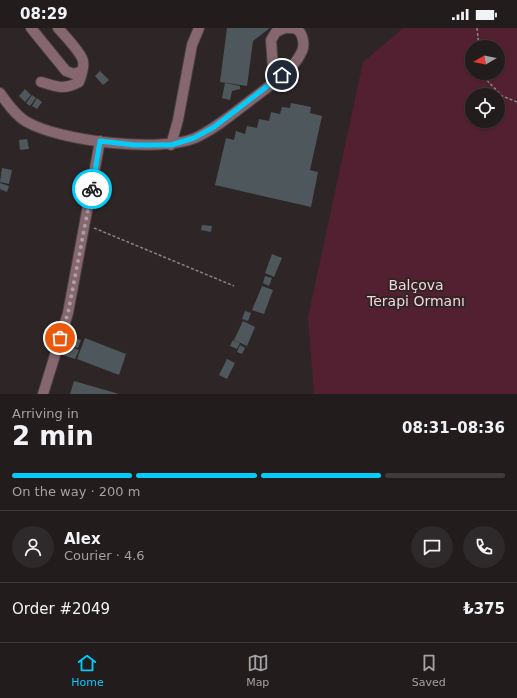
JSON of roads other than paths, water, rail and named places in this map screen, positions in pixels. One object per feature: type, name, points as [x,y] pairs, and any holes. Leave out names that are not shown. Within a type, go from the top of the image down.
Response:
[{"type":"street","points":[[30,28],[66,71],[74,74],[81,71]]},
{"type":"street","points":[[41,82],[59,88],[71,87],[79,82],[83,64],[81,57],[58,28]]},
{"type":"street","points":[[171,145],[178,120],[192,45],[199,28]]},
{"type":"street","points":[[0,93],[11,107],[26,121],[48,131],[100,141],[134,145],[171,145],[194,138],[214,127],[274,82],[296,61],[302,53],[304,44],[301,33],[296,29],[286,28],[276,32],[271,40],[274,82]]},
{"type":"street","points":[[43,394],[68,313],[100,141]]},
{"type":"park label","name":"Balçova Terapi Ormanı","points":[[416,294]]}]
